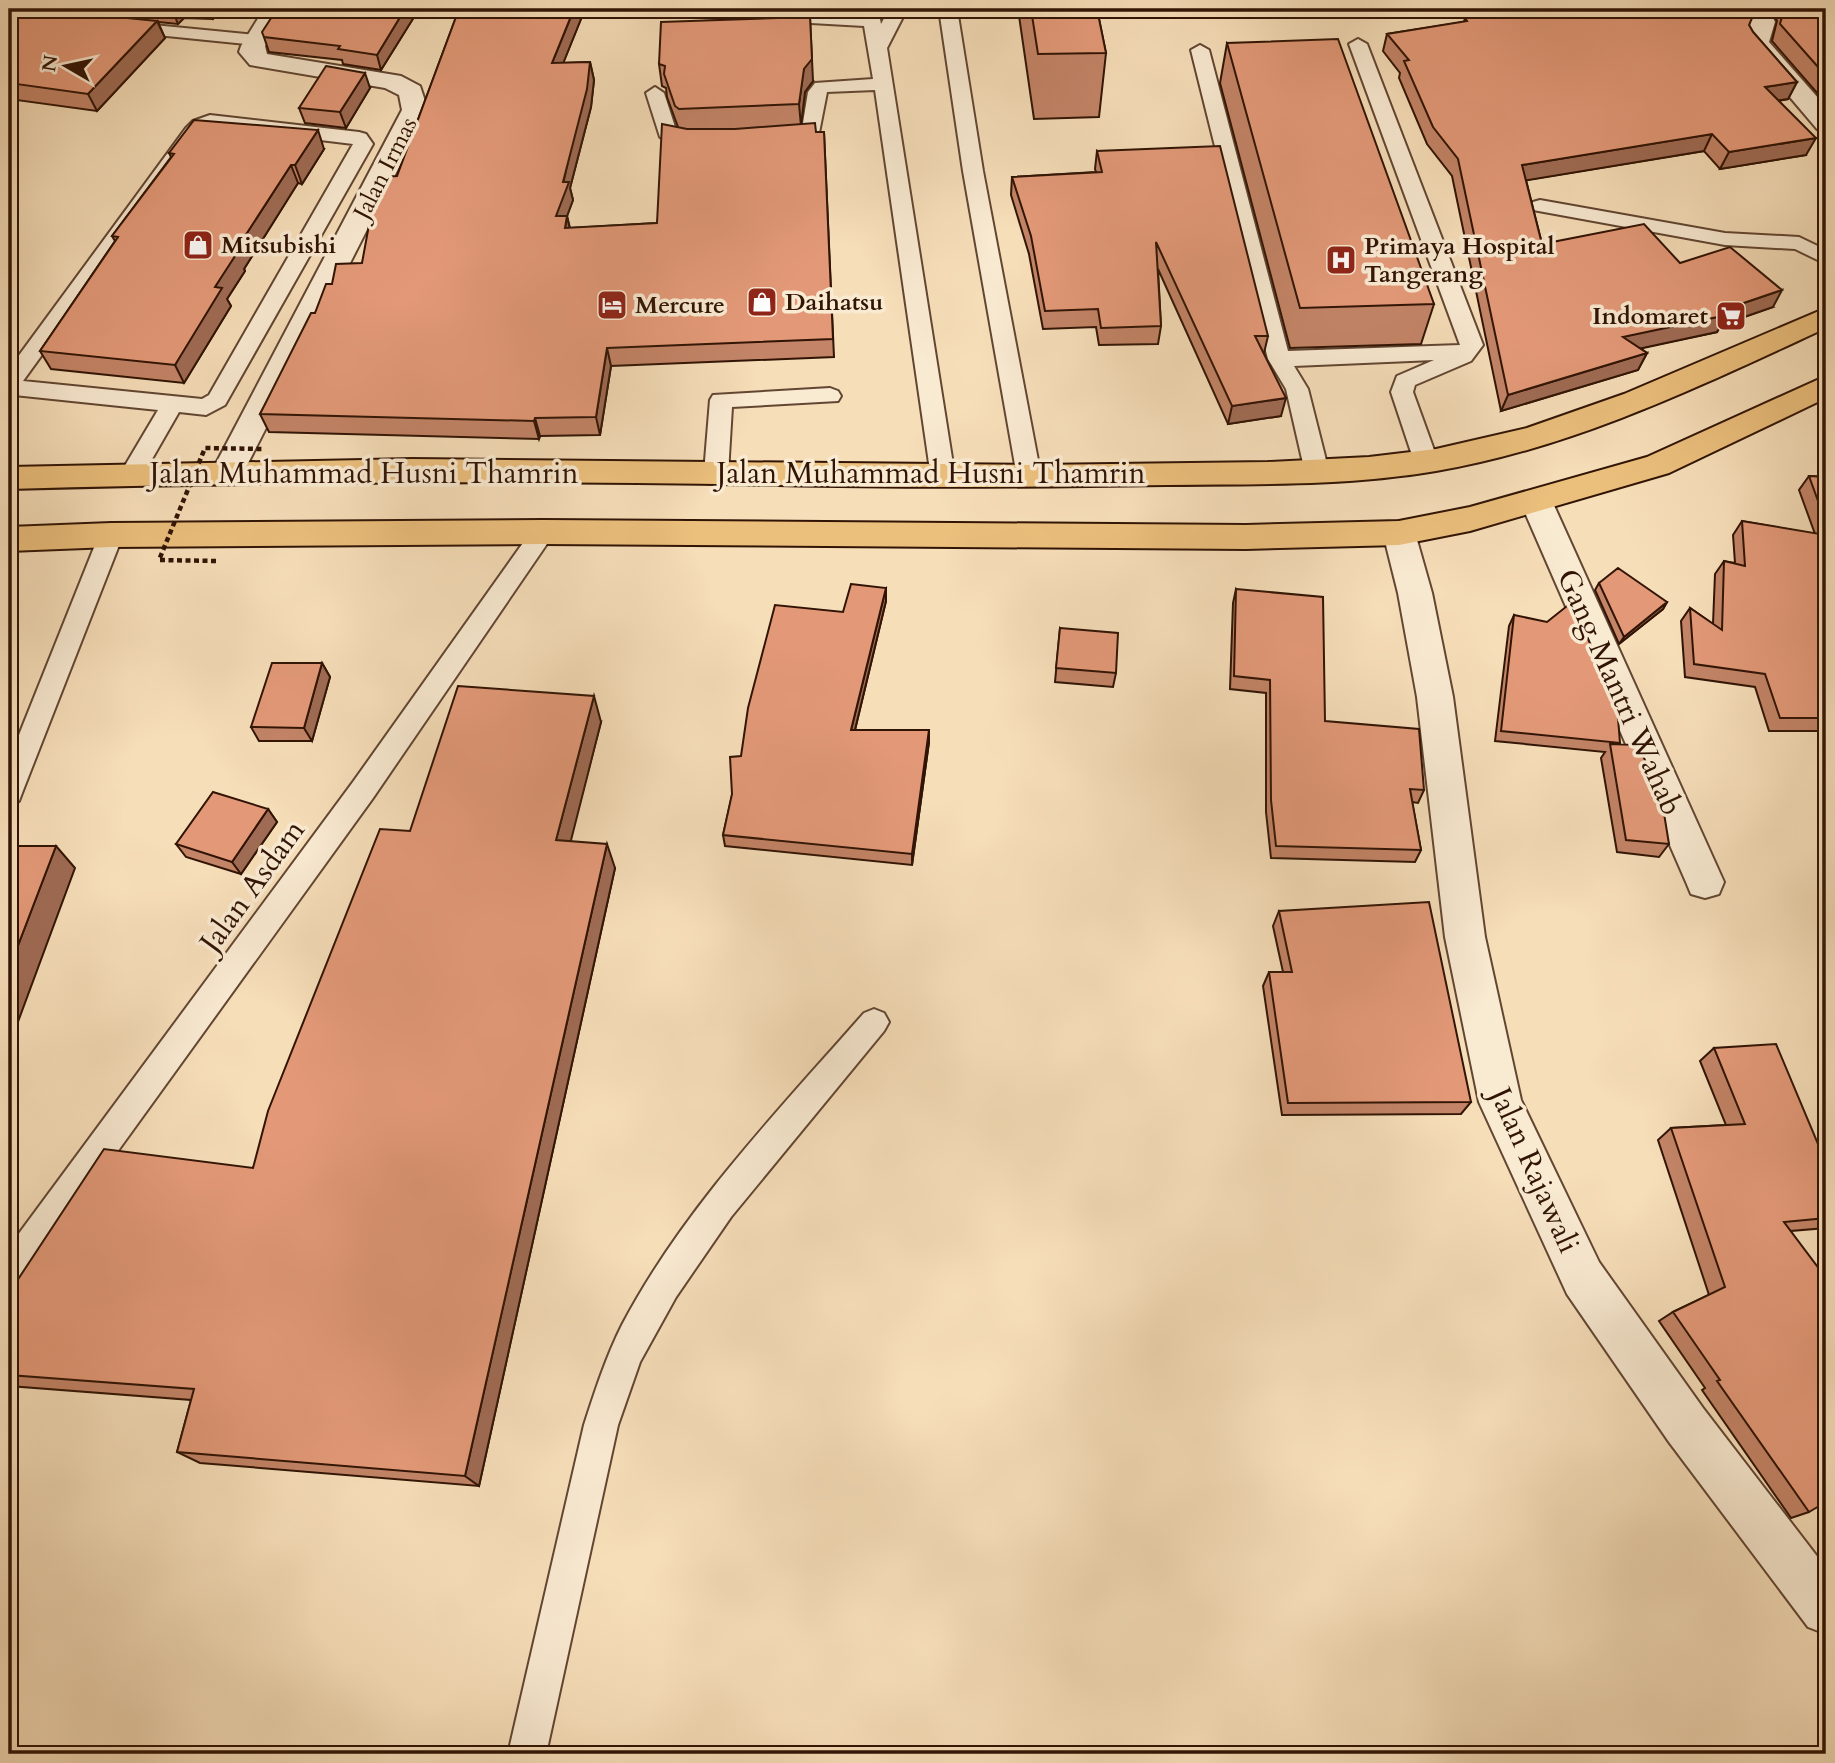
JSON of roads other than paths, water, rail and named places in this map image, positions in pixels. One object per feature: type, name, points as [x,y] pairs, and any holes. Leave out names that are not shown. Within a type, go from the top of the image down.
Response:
[{"type":"main road","name":"Jalan Muhammad Husni Thamrin","points":[[9,478],[227,473],[716,473],[943,477],[1350,471],[1426,461],[1502,446],[1674,385],[1826,317]]},
{"type":"main road","name":"Jalan Muhammad Husni Thamrin","points":[[9,539],[111,535],[543,532],[1177,537],[1399,533],[1470,519],[1658,465],[1826,386]]},
{"type":"street","points":[[256,40],[276,9]]},
{"type":"street","points":[[1751,18],[1759,49],[1826,123]]},
{"type":"street","name":"Jalan Irmas","points":[[227,473],[415,110],[411,92],[392,80],[265,62],[252,52],[256,40]]},
{"type":"street","name":"Gang Mantri Wahab","points":[[1536,501],[1705,883]]},
{"type":"street","name":"Jalan Rajawali","points":[[1399,533],[1415,593],[1435,697],[1465,937],[1500,1102],[1583,1278],[1686,1425],[1826,1609]]},
{"type":"lane","points":[[878,48],[898,9]]},
{"type":"lane","points":[[947,9],[973,171],[1029,476]]},
{"type":"lane","points":[[683,11],[870,15],[878,48],[943,477]]},
{"type":"lane","points":[[104,25],[256,40]]},
{"type":"lane","points":[[1358,44],[1472,345],[1470,351],[1405,381],[1402,386],[1426,461]]},
{"type":"lane","points":[[1200,50],[1279,359],[1297,389],[1317,472]]},
{"type":"lane","points":[[761,137],[811,134],[817,92],[822,87],[883,84]]},
{"type":"lane","points":[[655,93],[670,136],[684,140],[707,140]]},
{"type":"lane","points":[[217,121],[359,138],[363,144],[361,149],[217,400],[206,407],[172,405],[18,389],[11,384],[200,125],[217,121]]},
{"type":"lane","points":[[1540,206],[1725,239],[1799,243],[1826,258]]},
{"type":"lane","points":[[1279,359],[1470,351]]},
{"type":"lane","points":[[716,473],[722,400],[830,396]]},
{"type":"lane","points":[[132,474],[172,405]]},
{"type":"lane","name":"Jalan Asdam","points":[[9,1274],[363,790],[543,532]]},
{"type":"lane","points":[[9,793],[111,535]]},
{"type":"lane","points":[[527,1754],[601,1425],[615,1381],[639,1328],[670,1276],[764,1152],[874,1022]]},
{"type":"place","name":"Mitsubishi","points":[[198,245]]},
{"type":"place","name":"Primaya Hospital Tangerang","points":[[1341,260]]},
{"type":"place","name":"Daihatsu","points":[[762,302]]},
{"type":"place","name":"Mercure","points":[[612,305]]},
{"type":"place","name":"Indomaret","points":[[1731,316]]}]
